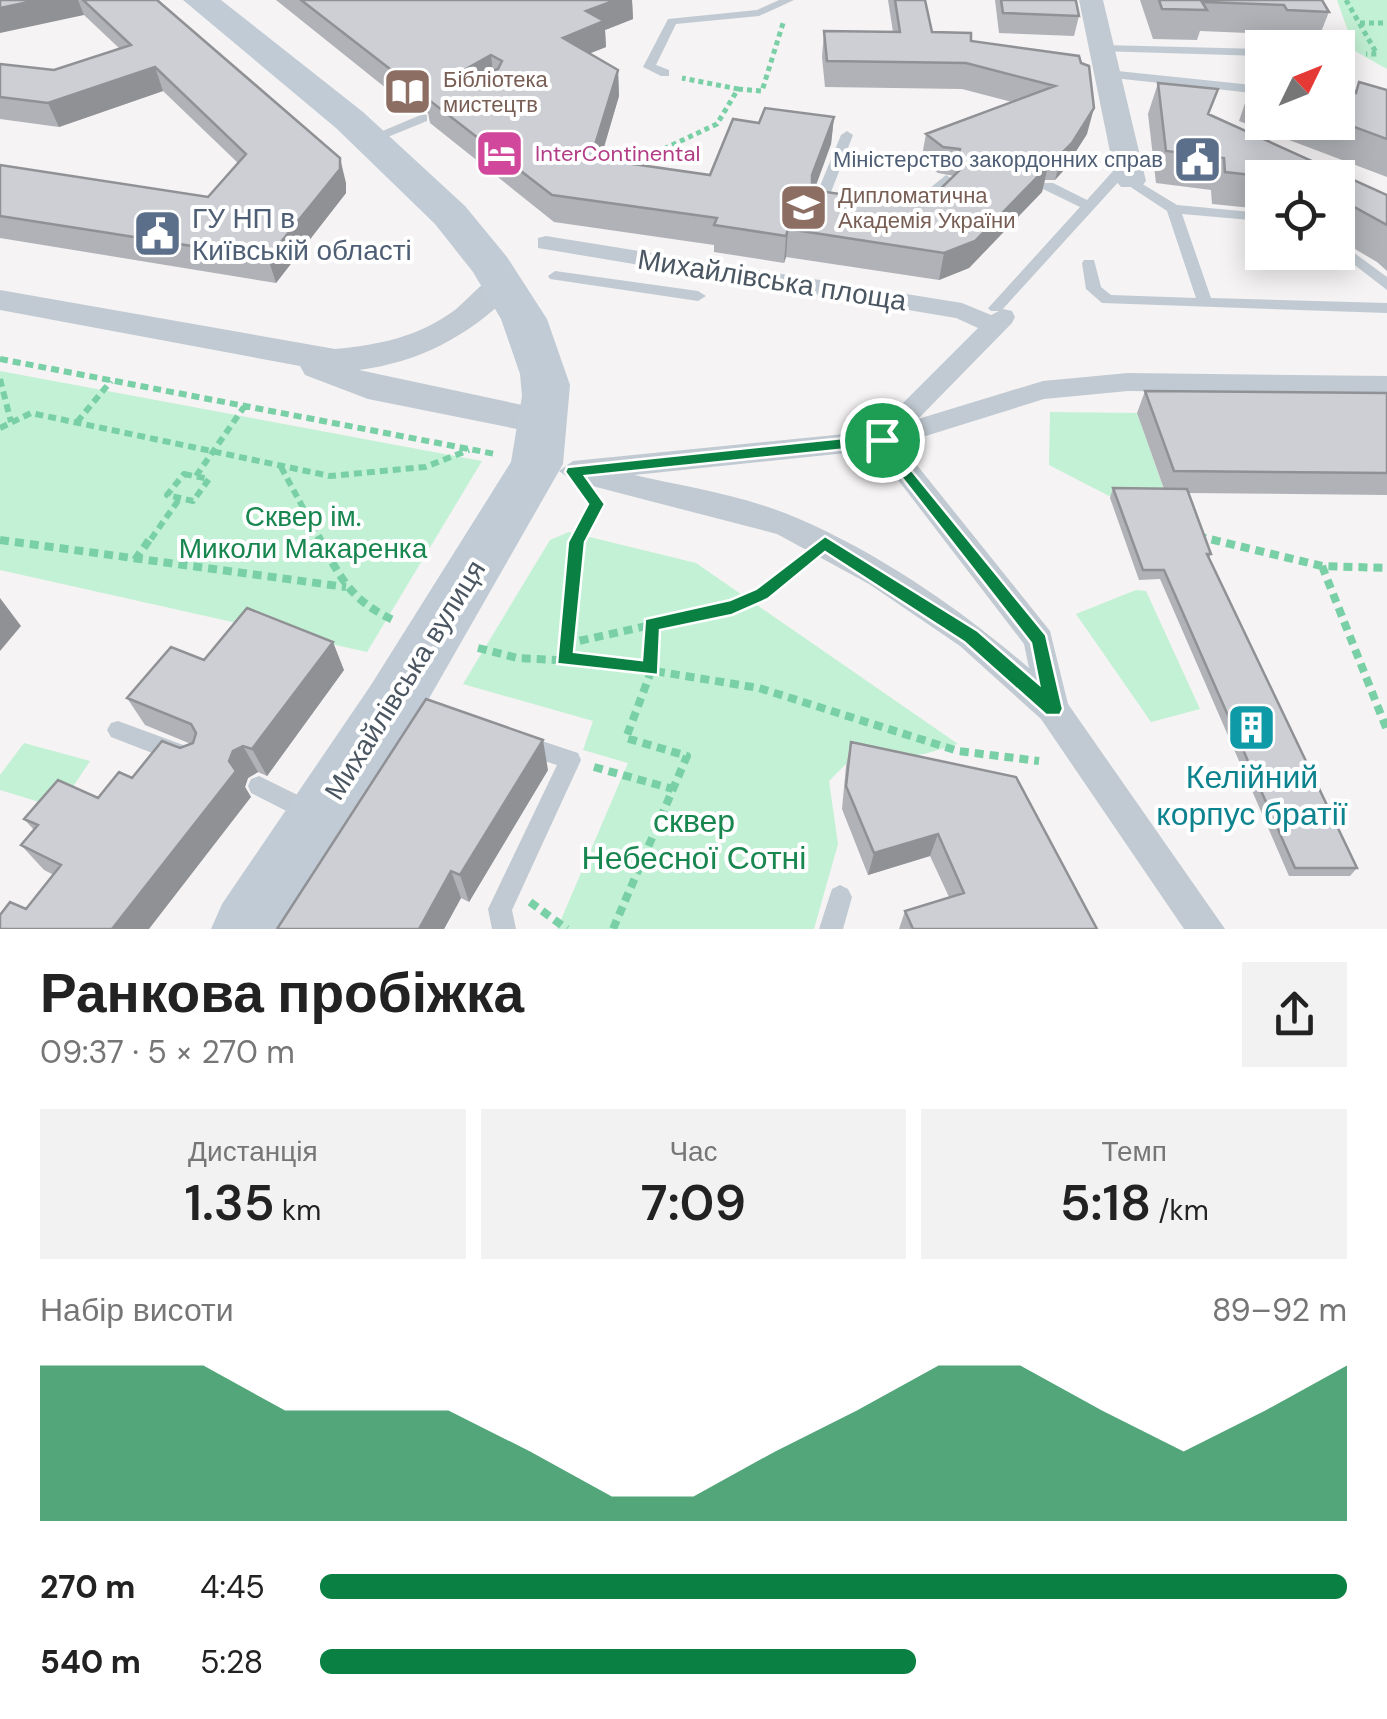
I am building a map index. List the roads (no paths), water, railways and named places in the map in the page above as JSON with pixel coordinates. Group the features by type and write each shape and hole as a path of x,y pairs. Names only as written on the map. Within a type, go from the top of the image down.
{"main road":[{"path":"200,0 436,198 505,282 529,326 544,376 547,422"},
{"name":"Михайлівська вулиця","path":"247,929 320,817 406,708 537,464 547,422"}],"street":[{"path":"1089,10 1129,172"},
{"name":"Михайлівська площа","path":"546,243 998,317"},
{"path":"0,300 291,357 334,361 411,349 445,334 505,282"},
{"path":"882,440 998,317"},
{"path":"291,357 368,386 547,422"},
{"path":"1206,929 1053,709 971,637 825,543 747,512 573,472 882,440 1043,390 1128,382 1387,386"},
{"path":"882,440 1039,640 1053,709"}],"lane":[{"path":"666,73 650,67 672,21 759,13 787,2"},
{"path":"1105,74 1245,55"},
{"path":"1105,74 1245,88"},
{"path":"368,140 423,118"},
{"path":"846,136 820,203 855,208"},
{"path":"998,317 1086,205 1129,172 1173,209 1205,303"},
{"path":"889,213 906,215 946,179"},
{"path":"1048,186 1086,205"},
{"path":"1173,209 1245,215"},
{"path":"1355,259 1387,285"},
{"path":"1089,263 1094,289 1107,300 1387,308"},
{"path":"555,276 698,296"},
{"path":"118,730 198,761"},
{"path":"501,738 570,760 500,909 504,929"},
{"path":"259,786 320,817"},
{"path":"830,929 840,897"}],"place":[{"name":"Бібліотека мистецтв","path":"408,92"},
{"name":"InterContinental","path":"500,153"},
{"name":"Міністерство закордонних справ","path":"1198,159"},
{"name":"Дипломатична Академія України","path":"803,208"},
{"name":"ГУ НП в Київській області","path":"157,234"},
{"name":"Келійний корпус братії","path":"1252,727"}],"park label":[{"name":"Сквер ім. Миколи Макаренка","path":"303,532"},
{"name":"сквер Небесної Сотні","path":"694,840"}]}
